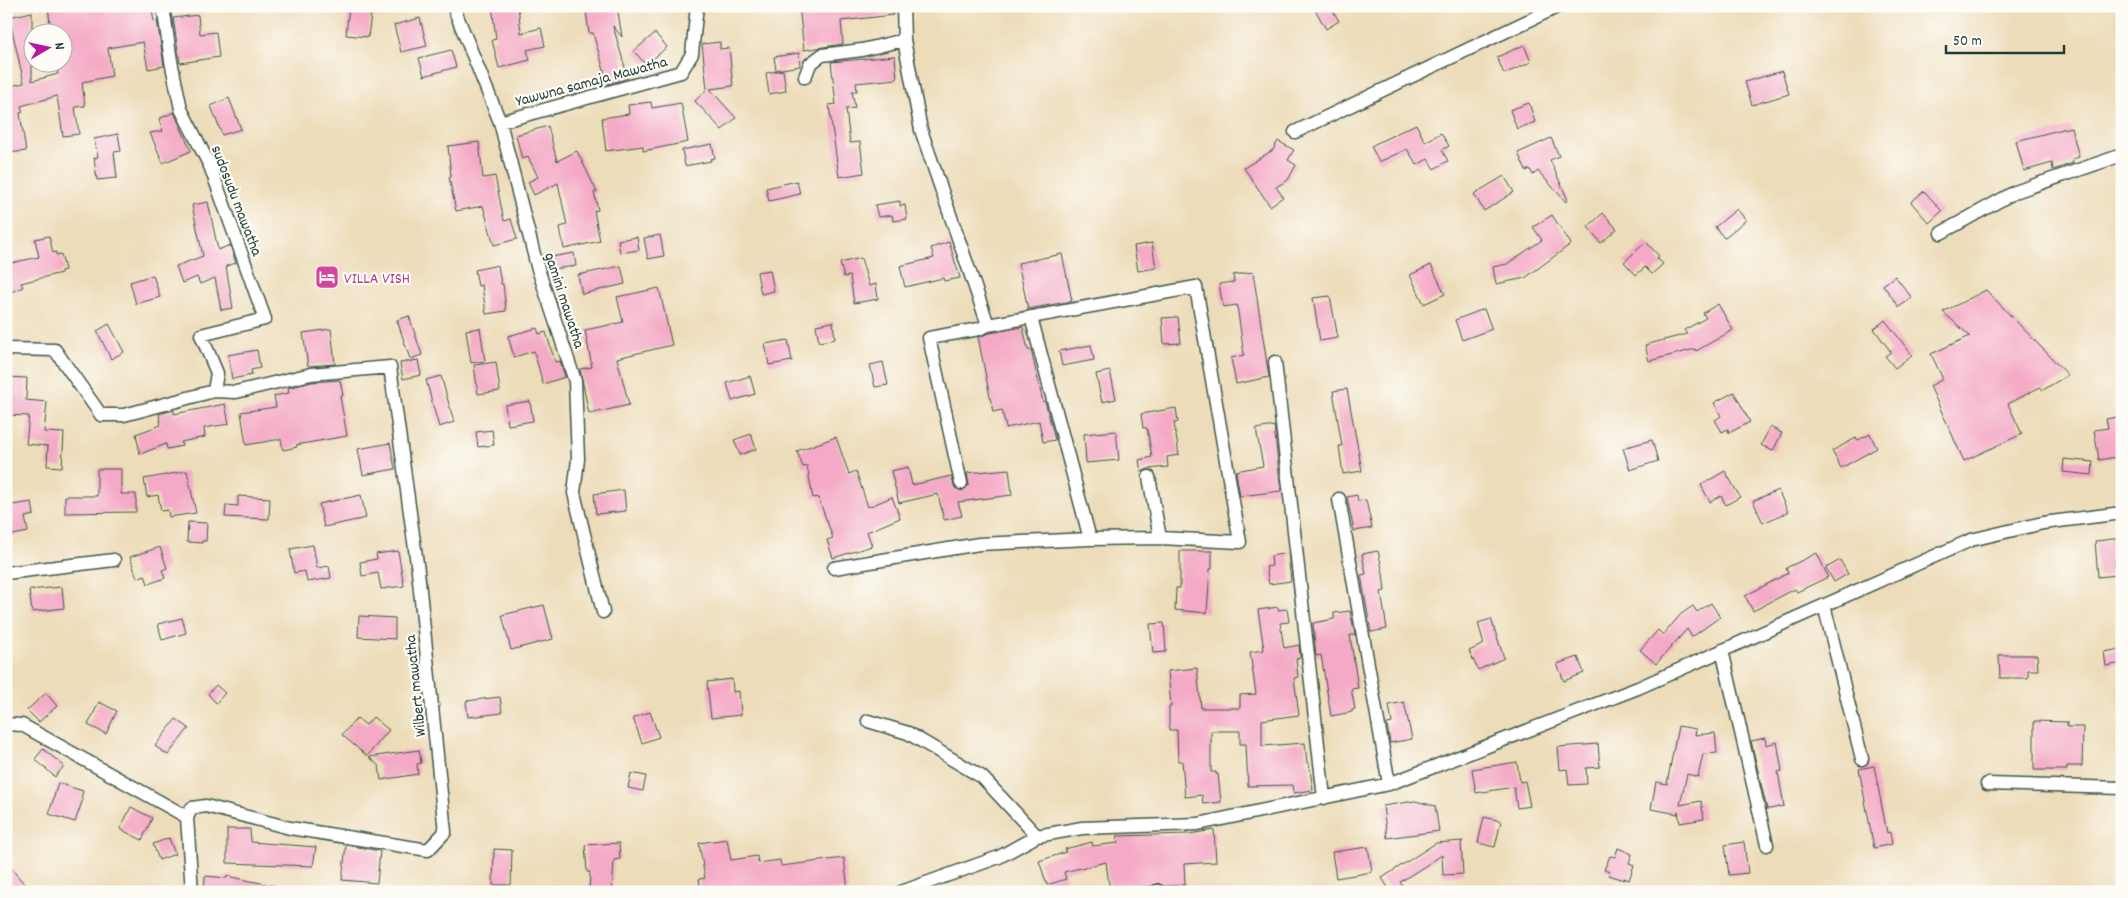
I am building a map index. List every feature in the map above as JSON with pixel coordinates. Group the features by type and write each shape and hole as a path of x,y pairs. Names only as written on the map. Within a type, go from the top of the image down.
{"street":[{"name":"sudosudu mawatha","path":"164,6 171,61 181,109 210,166 265,319 201,335 217,373 214,391"},
{"name":"gamini mawatha","path":"454,6 500,122 537,266 575,381 578,459 574,493 603,612"},
{"name":"Yawwna samaja Mawatha","path":"500,122 681,72 692,54 697,6"},
{"path":"903,6 904,40 921,130 988,325"},
{"path":"1295,132 1559,6"},
{"path":"805,77 810,64 822,55 862,50 904,40"},
{"path":"1941,233 2014,192 2122,155"},
{"path":"834,568 978,544 1090,538 1160,538 1240,542 1196,287 988,325 979,329 929,338 961,483"},
{"path":"1031,317 1090,538"},
{"path":"6,349 55,350 101,415 124,415 214,391"},
{"path":"1275,362 1324,798"},
{"name":"Wilbert mawatha","path":"187,817 192,808 206,806 290,828 428,850 445,832 418,571 390,367 311,374 236,392 214,391"},
{"path":"1150,477 1160,538"},
{"path":"1339,499 1389,784"},
{"path":"905,891 999,856 1038,836 1082,828 1198,824 1389,784 1638,688 1971,540 2043,522 2122,513"},
{"path":"6,573 114,560"},
{"path":"1824,605 1862,759"},
{"path":"1722,650 1768,845"},
{"path":"868,722 908,733 982,777 1038,836"},
{"path":"6,724 22,725 187,817 192,892"},
{"path":"1987,784 2122,788"}],"building":[{"path":"48,6 151,6 154,21 157,20 164,66 148,69 143,42 108,48 112,76 82,82 85,106 75,107 79,134 63,136 57,96 21,106 23,112 20,113 26,151 9,153 8,145 6,146 6,87 24,83 9,17 32,12 32,22 22,22 22,72 32,72 32,81 58,74 58,72 72,72 72,22 50,22"},
{"path":"349,6 372,6 368,37 346,35"},
{"path":"492,6 518,6 521,33 541,28 545,46 527,50 530,60 499,68 492,40 496,39"},
{"path":"617,6 622,37 613,26 628,78 608,84 593,33 589,33 586,11"},
{"path":"799,6 893,6 893,15 841,21 843,44 804,50"},
{"path":"1313,6 1330,6 1339,21 1326,29"},
{"path":"198,15 200,34 216,32 219,57 180,63 173,18"},
{"path":"420,18 427,46 401,52 394,25"},
{"path":"655,33 667,47 646,65 634,51"},
{"path":"720,42 720,49 729,48 733,86 710,89 736,118 722,130 695,101 707,89 702,44"},
{"path":"1524,45 1531,62 1504,74 1497,57"},
{"path":"451,50 456,67 424,76 419,58"},
{"path":"799,53 800,66 776,70 774,57"},
{"path":"895,56 897,79 856,83 857,91 852,91 855,108 846,109 850,143 860,142 864,173 839,177 829,105 836,104 831,62"},
{"path":"783,70 786,91 769,94 766,73"},
{"path":"1782,71 1789,94 1752,105 1745,82"},
{"path":"229,98 241,129 222,135 211,106"},
{"path":"651,102 652,108 681,103 688,142 643,151 643,146 606,151 602,118 629,114 628,105"},
{"path":"1529,103 1535,122 1517,129 1510,110"},
{"path":"174,112 191,151 163,163 150,133 163,131 159,119"},
{"path":"1416,124 1425,142 1441,133 1449,146 1442,150 1448,161 1434,169 1428,159 1417,165 1407,149 1379,162 1371,146"},
{"path":"548,126 557,161 577,151 597,192 594,192 598,210 594,211 600,241 564,249 560,227 567,225 558,183 534,195 528,182 538,177 528,157 522,159 516,135"},
{"path":"2071,127 2079,157 2072,159 2073,163 2053,170 2052,163 2024,171 2016,141"},
{"path":"118,134 121,151 114,152 117,178 97,180 94,158 98,157 94,139"},
{"path":"1551,138 1559,156 1550,160 1568,200 1566,202 1538,171 1533,175 1530,169 1526,171 1518,153"},
{"path":"1278,141 1294,150 1288,160 1296,165 1288,180 1276,187 1283,197 1270,206 1244,168 1273,150"},
{"path":"479,142 483,178 495,176 504,221 511,219 517,239 494,245 483,206 456,211 449,177 451,177 448,146"},
{"path":"712,144 715,158 710,159 711,161 685,166 682,150"},
{"path":"1504,176 1514,192 1484,211 1474,194"},
{"path":"797,181 800,194 769,201 766,188"},
{"path":"1924,191 1942,211 1929,223 1911,202"},
{"path":"900,201 900,206 905,205 907,219 893,221 892,215 878,217 875,205"},
{"path":"208,202 218,250 230,245 236,263 226,266 233,308 221,310 215,278 200,284 197,277 182,283 176,266 203,256 192,205"},
{"path":"1737,209 1746,220 1724,238 1715,227"},
{"path":"1603,213 1617,229 1601,243 1588,227"},
{"path":"1552,215 1571,244 1525,278 1496,284 1493,267 1507,264 1542,240 1533,227"},
{"path":"660,235 664,256 648,259 644,238"},
{"path":"49,236 53,253 56,252 56,255 61,254 65,270 61,271 61,273 21,283 23,287 6,294 6,264 39,257 35,239"},
{"path":"637,237 639,250 620,253 618,240"},
{"path":"949,242 960,278 944,281 943,278 905,287 900,266 934,258 931,248"},
{"path":"1646,242 1659,256 1657,258 1663,264 1652,274 1645,267 1636,275 1624,262"},
{"path":"1152,243 1156,268 1138,271 1134,246"},
{"path":"574,253 576,266 553,269 551,257"},
{"path":"1062,254 1072,301 1028,309 1018,263"},
{"path":"861,258 869,286 876,284 878,299 854,303 850,276 844,277 840,263"},
{"path":"498,265 501,284 503,284 506,311 486,314 482,285 478,286 475,270"},
{"path":"1431,265 1445,294 1424,304 1410,275"},
{"path":"621,266 625,284 582,294 578,275"},
{"path":"770,270 774,291 761,294 757,272"},
{"path":"1253,272 1269,377 1236,384 1231,358 1244,355 1237,305 1223,307 1219,284 1234,282 1233,275"},
{"path":"153,275 160,297 136,304 130,282"},
{"path":"1895,276 1912,298 1899,307 1883,285"},
{"path":"659,288 672,345 617,358 629,405 589,414 580,369 592,367 585,330 623,322 617,297"},
{"path":"1986,290 2068,375 2043,390 2040,387 2008,404 2022,434 1964,461 1930,386 1943,379 1931,354 1970,336 1943,312"},
{"path":"1330,296 1338,338 1320,341 1313,298"},
{"path":"1718,304 1733,330 1696,351 1695,349 1649,361 1645,345 1687,334 1684,330 1706,318 1703,313"},
{"path":"1484,309 1492,329 1462,340 1455,320"},
{"path":"409,316 422,355 410,359 397,320"},
{"path":"1178,317 1181,343 1164,344 1162,318"},
{"path":"1885,320 1912,355 1895,368 1885,356 1891,352 1874,329"},
{"path":"833,322 835,339 819,342 816,325"},
{"path":"109,324 124,352 111,359 97,331"},
{"path":"1023,327 1055,440 1043,442 1039,421 1006,428 1002,410 993,412 978,337"},
{"path":"480,328 485,361 471,363 466,330"},
{"path":"537,328 539,334 546,332 555,362 560,361 565,377 543,384 534,351 514,357 508,336"},
{"path":"331,329 335,364 308,366 303,333"},
{"path":"788,340 792,361 769,365 765,344"},
{"path":"1091,345 1094,360 1062,366 1059,351"},
{"path":"257,350 260,368 251,370 252,375 232,379 228,355"},
{"path":"418,360 421,375 403,379 400,363"},
{"path":"496,362 500,391 478,394 474,365"},
{"path":"883,362 888,385 875,387 870,365"},
{"path":"1110,371 1116,399 1102,402 1096,374"},
{"path":"441,376 454,422 439,427 426,380"},
{"path":"750,376 755,394 732,401 727,383"},
{"path":"6,377 27,378 26,400 47,402 44,432 64,433 62,467 47,466 48,446 26,444 29,416 6,415"},
{"path":"340,380 343,396 340,396 347,436 296,445 297,447 283,450 281,439 246,445 241,412 276,407 274,396 289,393 288,388 312,382"},
{"path":"1347,389 1362,471 1343,474 1339,446 1342,446 1333,391"},
{"path":"1734,392 1750,422 1729,433 1728,429 1722,432 1715,420 1721,416 1714,403"},
{"path":"530,401 533,421 508,425 505,405"},
{"path":"225,404 229,424 204,428 205,437 181,442 182,446 167,449 166,444 140,454 136,434 161,425 159,414 174,410 174,414"},
{"path":"1176,408 1178,422 1174,423 1179,455 1167,457 1168,467 1148,469 1141,472 1139,460 1152,457 1147,428 1143,428 1141,414"},
{"path":"2122,416 2122,456 2099,460 2094,430 2108,428 2106,419"},
{"path":"1274,426 1281,491 1240,496 1236,471 1263,466 1256,429"},
{"path":"1770,427 1782,433 1773,451 1761,445"},
{"path":"492,430 494,445 478,447 476,432"},
{"path":"1116,431 1119,460 1086,463 1084,434"},
{"path":"751,434 756,449 740,455 734,440"},
{"path":"1870,434 1877,448 1841,468 1832,451 1856,438 1858,440"},
{"path":"836,437 849,474 856,471 868,507 892,497 900,518 867,532 872,546 833,558 827,540 833,538 818,497 813,498 807,466 803,467 797,451"},
{"path":"1652,440 1658,461 1630,470 1623,448"},
{"path":"390,443 395,469 363,475 358,449"},
{"path":"2064,459 2093,462 2092,475 2063,472"},
{"path":"908,467 912,485 951,476 955,488 962,491 969,485 967,473 1009,469 1012,495 958,502 962,516 944,520 938,494 899,503 891,471"},
{"path":"97,469 121,469 121,494 136,494 136,512 65,513 65,496 97,496"},
{"path":"187,471 196,513 169,517 168,510 161,511 158,495 147,497 144,479"},
{"path":"1725,471 1740,497 1726,505 1721,496 1710,502 1701,485"},
{"path":"624,490 626,511 596,514 594,494"},
{"path":"1778,490 1788,512 1763,523 1753,501"},
{"path":"361,495 366,518 324,527 319,504"},
{"path":"1357,495 1358,501 1366,500 1372,528 1354,531 1347,497"},
{"path":"238,496 270,498 269,519 225,517 226,505 238,506"},
{"path":"32,502 34,515 25,517 28,532 8,536 6,506"},
{"path":"188,522 207,523 206,541 202,541 202,543 187,542"},
{"path":"2122,538 2122,559 2115,560 2117,575 2098,577 2095,541"},
{"path":"313,545 317,568 329,566 331,578 307,582 305,571 294,573 290,549"},
{"path":"160,547 167,568 162,570 165,578 148,584 145,575 137,578 130,557"},
{"path":"398,551 404,586 381,589 378,573 362,576 360,562 377,559 376,554"},
{"path":"1180,551 1212,551 1207,613 1175,610 1176,588 1180,588"},
{"path":"1378,551 1383,573 1385,591 1381,592 1387,629 1371,632 1361,575 1366,574 1362,554"},
{"path":"1288,553 1291,581 1269,584 1266,567 1272,566 1271,556"},
{"path":"1817,553 1828,577 1797,592 1795,589 1753,611 1745,596 1788,573 1786,568"},
{"path":"1840,560 1848,574 1834,582 1826,568"},
{"path":"62,587 64,608 32,612 29,590"},
{"path":"1711,603 1720,617 1692,637 1687,629 1656,664 1640,650 1658,630 1663,635 1681,614 1693,606 1697,612"},
{"path":"544,605 553,639 511,650 502,615"},
{"path":"1278,607 1278,610 1287,609 1289,622 1280,623 1284,648 1299,645 1300,658 1296,659 1298,677 1294,678 1299,715 1262,720 1262,746 1305,743 1313,790 1294,793 1293,785 1248,786 1246,744 1240,744 1240,731 1211,731 1211,772 1218,774 1221,802 1203,804 1202,795 1185,797 1182,761 1178,761 1177,730 1169,730 1169,707 1171,707 1168,671 1197,668 1201,708 1240,708 1240,695 1256,694 1250,652 1264,650 1258,610"},
{"path":"1350,611 1355,635 1350,635 1358,688 1351,689 1355,709 1352,712 1331,716 1321,655 1316,656 1313,623 1334,619 1334,613"},
{"path":"359,616 395,618 395,639 358,637"},
{"path":"182,618 186,633 162,640 158,624"},
{"path":"1491,619 1504,658 1478,670 1469,651 1484,644 1478,623"},
{"path":"1164,623 1166,652 1153,653 1150,624"},
{"path":"2120,649 2122,663 2106,666 2104,652"},
{"path":"1999,655 2037,655 2038,670 2028,670 2028,678 2000,678"},
{"path":"1578,657 1584,673 1564,681 1557,664"},
{"path":"732,679 733,692 739,691 741,715 711,718 707,682"},
{"path":"216,685 225,693 216,703 208,694"},
{"path":"46,693 57,706 39,722 27,710"},
{"path":"500,697 502,713 468,717 466,701"},
{"path":"99,702 117,711 106,734 88,725"},
{"path":"1404,702 1412,739 1390,743 1387,724 1392,723 1389,705"},
{"path":"650,712 659,737 642,743 633,718"},
{"path":"373,717 389,730 367,756 342,735 357,718 366,725"},
{"path":"176,719 189,728 168,755 155,746"},
{"path":"2034,721 2067,722 2067,727 2083,727 2082,766 2067,766 2067,770 2034,770"},
{"path":"1678,726 1696,729 1695,735 1715,733 1717,753 1703,754 1698,777 1687,774 1680,805 1701,801 1704,819 1680,823 1678,811 1678,814 1651,809 1656,782 1667,784"},
{"path":"1765,738 1766,745 1777,742 1782,771 1778,772 1784,806 1770,809 1767,809 1751,741"},
{"path":"1598,744 1600,767 1586,768 1587,784 1569,785 1567,769 1560,770 1558,747"},
{"path":"43,749 64,766 55,777 35,759"},
{"path":"419,750 421,763 417,764 418,774 381,780 379,766 369,757"},
{"path":"1517,762 1520,782 1525,781 1530,806 1517,808 1514,787 1476,793 1472,769"},
{"path":"1874,766 1887,833 1890,832 1892,844 1874,848 1859,769"},
{"path":"631,773 646,776 643,791 628,788"},
{"path":"58,783 83,791 81,798 83,799 75,822 49,814"},
{"path":"1415,801 1435,806 1439,831 1387,838 1383,806"},
{"path":"131,807 152,818 142,840 120,829"},
{"path":"1484,817 1501,821 1495,847 1478,843"},
{"path":"227,829 250,829 251,842 316,847 313,866 227,863"},
{"path":"1214,830 1216,862 1184,864 1185,885 1164,886 1158,883 1151,886 1110,891 1106,862 1064,872 1066,879 1047,885 1039,861 1066,852 1065,849 1092,842 1093,846 1118,843 1117,836 1189,834"},
{"path":"169,838 175,854 159,860 153,844"},
{"path":"727,839 731,860 757,856 758,863 780,860 781,866 844,858 848,890 701,892 699,879 705,878 699,843"},
{"path":"1463,841 1461,843 1463,874 1443,875 1442,855 1400,882 1407,892 1391,892 1382,878 1436,843"},
{"path":"1744,842 1748,873 1729,875 1725,845"},
{"path":"619,843 620,859 614,860 612,892 589,892 590,872 587,872 585,845"},
{"path":"346,845 380,851 377,883 342,880"},
{"path":"1368,847 1372,872 1336,878 1332,852"},
{"path":"1618,848 1632,854 1629,863 1634,865 1629,880 1609,875 1610,872 1604,870 1610,856 1615,857"},
{"path":"494,849 512,850 511,885 493,885"},
{"path":"6,863 32,892 10,892 6,888"},
{"path":"205,876 227,878 227,876 275,886 274,892 204,892"}],"place":[{"name":"VILLA VISH","path":"327,277"}]}
